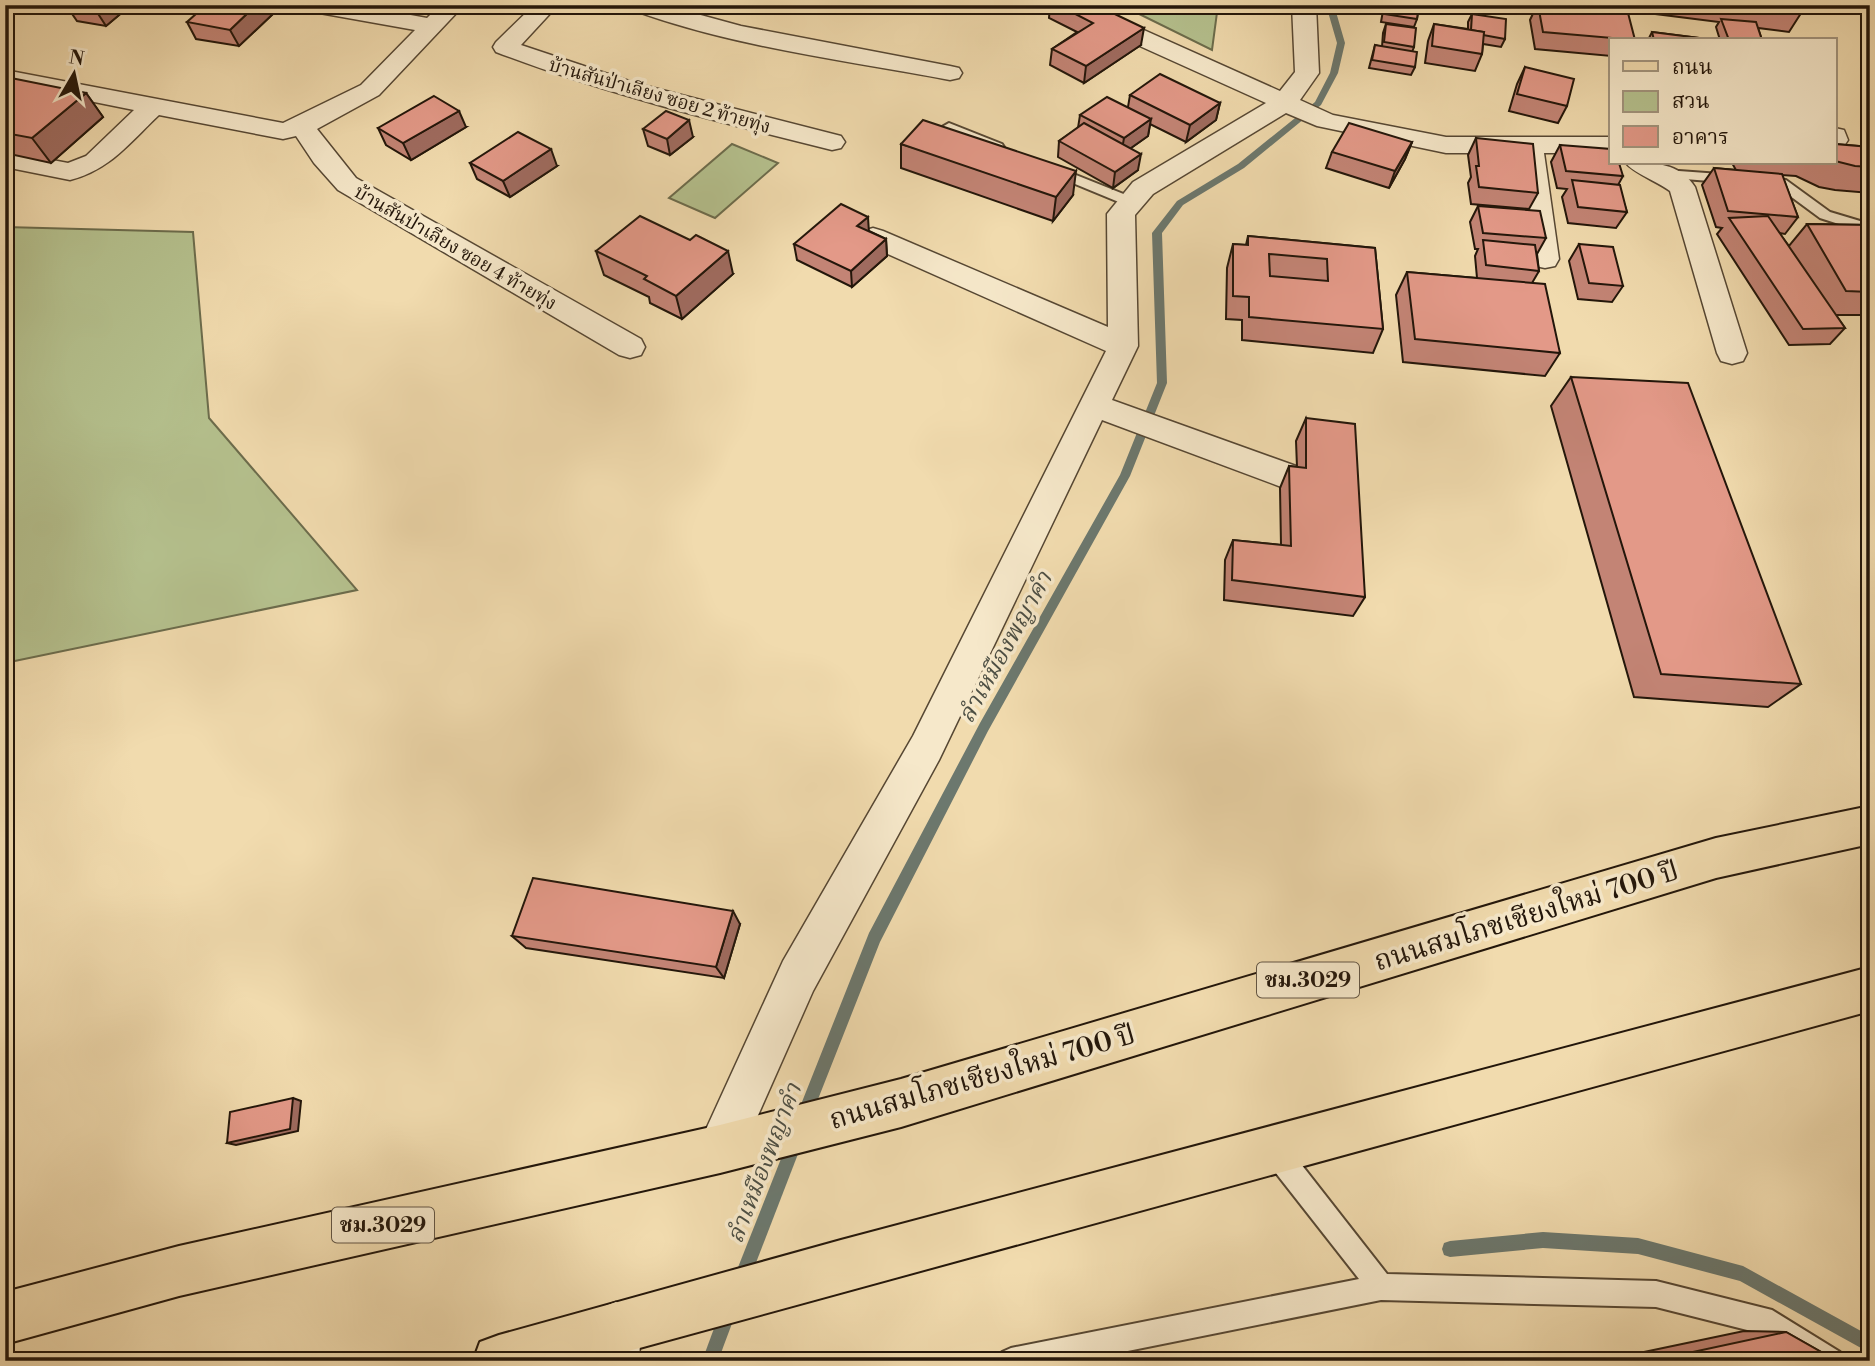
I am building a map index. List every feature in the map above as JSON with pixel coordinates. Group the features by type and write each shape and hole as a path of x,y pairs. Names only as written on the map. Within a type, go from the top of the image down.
{"main road":[{"path":"1716,858 1870,798"},
{"name":"ถนนสมโภชเชียงใหม่ 700 ปี","path":"5,1318 179,1271 741,1143 901,1103 1716,858 1870,825"},
{"path":"499,1361 615,1344 688,1308 843,1264 1046,1213 1870,989"},
{"path":"1758,1021 1870,1003"}],"street":[{"path":"314,5 434,26"},
{"path":"5,77 283,131 302,126 370,90 453,5"},
{"name":"บ้านสันป่าเลียง ซอย 2 ท้ายทุ่ง","path":"547,5 505,47 560,69 654,97 832,142"},
{"path":"641,5 677,18 715,27 950,74"},
{"path":"1068,5 1326,121 1446,145 1606,147"},
{"path":"741,1143 798,976 926,748 1108,410 1123,346 1121,214 1143,188 1292,107 1307,73 1304,5"},
{"path":"5,159 70,173 95,162 154,105"},
{"name":"บ้านสันป่าเลียง ซอย 4 ท้ายทุ่ง","path":"302,126 323,157 347,184 630,347"},
{"path":"1530,145 1545,259"},
{"path":"1641,164 1665,174 1682,187 1732,353"},
{"path":"873,237 1123,346"},
{"path":"1108,410 1284,475"}],"lane":[{"path":"949,127 1010,152"},
{"path":"1034,162 1131,202"},
{"path":"1665,174 1781,183 1825,215 1870,229"},
{"path":"1274,1150 1381,1287"},
{"path":"1011,1361 1381,1287 1656,1294 1772,1323 1831,1361"}],"green space":[{"path":"1121,5 1218,5 1212,50"},
{"path":"732,144 778,163 715,218 669,198"},
{"path":"5,227 193,232 209,418 357,590 5,663"}],"building":[{"path":"70,5 100,5 95,9"},
{"path":"206,5 256,5 230,30 187,22"},
{"path":"1058,5 1096,5 1144,28 1086,66 1052,49 1093,23"},
{"path":"1385,5 1419,5 1417,19 1384,14"},
{"path":"1538,5 1553,5 1628,13 1634,38 1612,38 1543,32"},
{"path":"1472,14 1506,19 1505,39 1471,30"},
{"path":"1721,19 1756,22 1761,38 1728,38"},
{"path":"1386,24 1416,28 1414,47 1384,42"},
{"path":"1434,24 1484,32 1482,54 1432,46"},
{"path":"1652,32 1699,38 1654,38"},
{"path":"1375,45 1417,52 1415,67 1372,60"},
{"path":"1525,67 1574,79 1567,106 1517,94"},
{"path":"1160,74 1220,103 1190,125 1130,95"},
{"path":"11,78 86,93 32,138 5,133 5,83"},
{"path":"434,96 459,111 403,143 378,128"},
{"path":"1107,97 1151,119 1124,138 1080,115"},
{"path":"666,111 689,120 667,139 643,129"},
{"path":"923,120 1076,171 1056,197 901,144"},
{"path":"1084,123 1141,154 1115,172 1059,141"},
{"path":"1349,123 1412,142 1395,171 1332,152"},
{"path":"518,132 551,149 503,181 470,163"},
{"path":"1476,138 1533,144 1538,193 1479,187"},
{"path":"1836,144 1870,147 1870,167 1836,161"},
{"path":"1560,145 1609,149 1609,164 1619,164 1623,176 1566,171"},
{"path":"1714,168 1782,174 1798,217 1728,211"},
{"path":"1572,180 1620,185 1627,212 1578,207"},
{"path":"841,204 868,217 857,226 886,239 851,271 794,244"},
{"path":"1478,206 1540,211 1546,238 1483,233"},
{"path":"640,216 690,240 696,235 728,251 676,296 644,279 647,276 596,251"},
{"path":"1768,216 1845,328 1803,329 1729,218"},
{"path":"1807,224 1870,225 1870,292 1846,291"},
{"path":"1248,236 1375,248 1383,329 1249,317 1249,297 1233,296 1233,244 1248,245","holes":["1269,254 1327,259 1328,281 1270,276"]},
{"path":"1483,240 1535,245 1539,271 1486,265"},
{"path":"1579,244 1613,247 1623,286 1589,283"},
{"path":"1407,272 1545,284 1560,353 1415,339"},
{"path":"1571,377 1688,383 1801,684 1661,674"},
{"path":"1306,418 1355,424 1365,597 1232,580 1233,540 1291,546 1289,466 1306,468"},
{"path":"533,878 733,911 716,967 512,936"},
{"path":"293,1098 290,1129 227,1143 230,1112"},
{"path":"1786,1332 1837,1361 1651,1361"}],"waterway":[{"name":"ลำเหมืองพญาคำ","path":"804,1117 874,938 984,727 1125,476 1162,383 1157,233 1180,203 1241,166 1318,103 1334,73 1341,43 1330,5"},
{"name":"ลำเหมืองพญาคำ","path":"741,1280 795,1141"},
{"path":"1450,1249 1543,1240 1638,1246 1743,1274 1870,1345"},
{"name":"ลำเหมืองพญาคำ","path":"710,1361 729,1310"}]}
